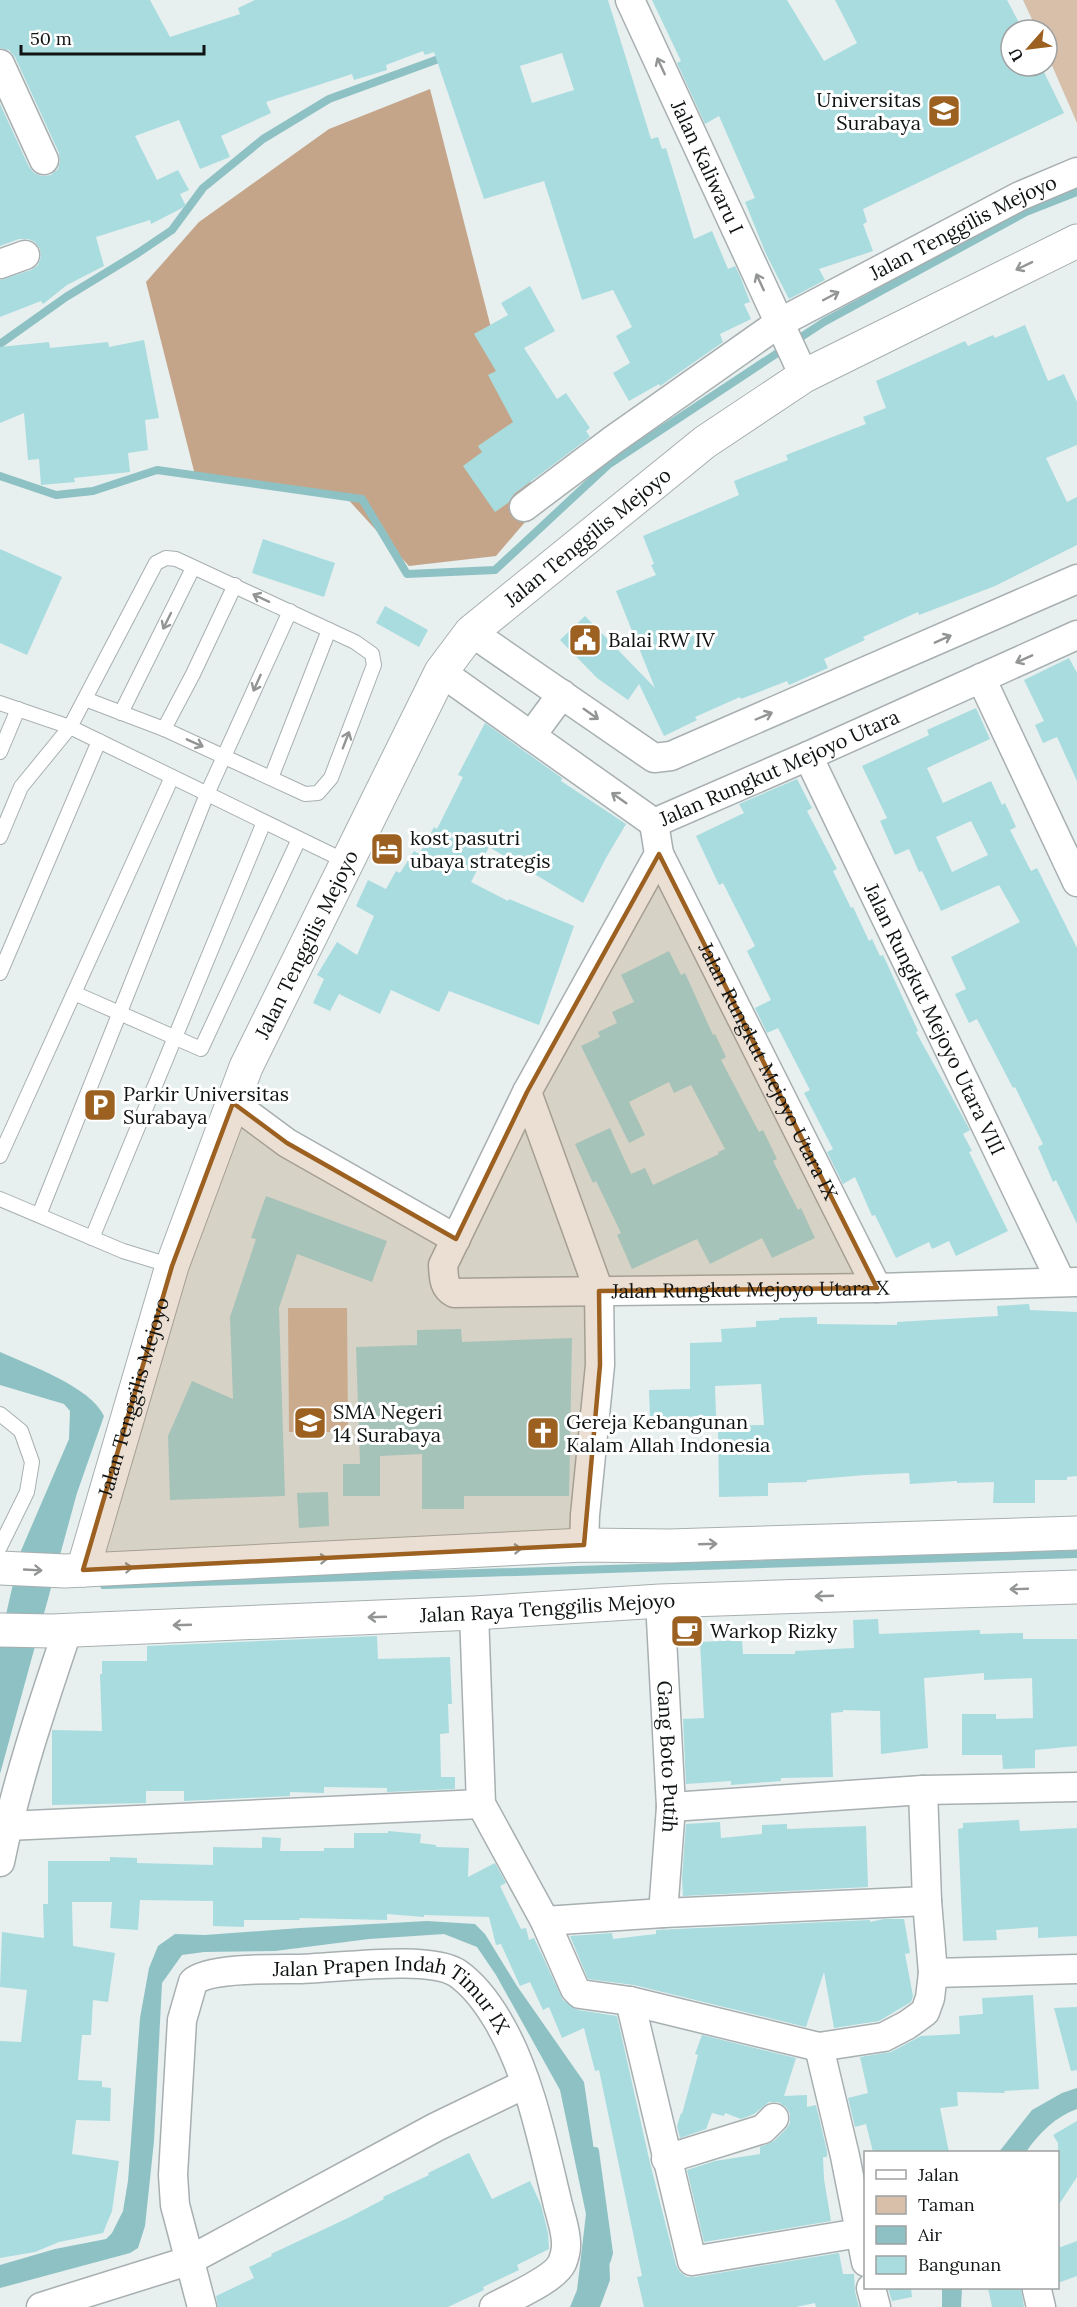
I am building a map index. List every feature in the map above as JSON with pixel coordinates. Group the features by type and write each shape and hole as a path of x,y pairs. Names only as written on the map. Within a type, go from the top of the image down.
{"street":[{"name":"Jalan Kaliwaru I","path":"630,0 782,329"},
{"path":"0,64 44,160"},
{"name":"Jalan Tenggilis Mejoyo","path":"524,507 613,440 782,329 1020,196 1077,172"},
{"name":"Jalan Tenggilis Mejoyo","path":"74,1570 172,1266 246,1067 441,672 471,632 705,442 801,370 1077,241"},
{"path":"782,329 801,370"},
{"path":"471,632 654,758 671,756 1077,579"},
{"name":"Jalan Rungkut Mejoyo Utara","path":"441,672 654,823 1077,635"},
{"path":"981,678 1077,882"},
{"path":"531,736 562,694"},
{"name":"Jalan Rungkut Mejoyo Utara VIII","path":"808,756 1069,1282"},
{"path":"584,1545 600,1365 599,1291 454,1293 446,1287 443,1265 527,1092 659,854 654,823"},
{"name":"Jalan Rungkut Mejoyo Utara IX","path":"659,854 878,1288"},
{"name":"Jalan Rungkut Mejoyo Utara X","path":"527,1092 599,1291 878,1288 1069,1282"},
{"path":"233,1103 287,1143 456,1239"},
{"path":"0,1568 74,1570 584,1545 670,1546 1077,1533"},
{"name":"Jalan Raya Tenggilis Mejoyo","path":"0,1629 60,1630 474,1613 660,1601 1077,1587"},
{"name":"Gang Boto Putih","path":"660,1601 671,1807 663,1913"},
{"path":"474,1613 481,1804 545,1921 575,1989 580,1994 630,2001 819,2047 884,2037 907,2025 925,2012 930,1998 933,1973 927,1901 923,1790"},
{"path":"0,1862 60,1630"},
{"path":"671,1807 923,1790 1077,1787"},
{"path":"8,1826 481,1804"},
{"path":"545,1921 663,1913 927,1901"},
{"name":"Jalan Prapen Indah Timur IX","path":"188,2261 175,2205 173,2175 182,2020 189,1989 195,1979 251,1970 316,1969 407,1963 436,1966 456,1972 474,1988 497,2020 525,2084"},
{"path":"933,1973 1077,1969"},
{"path":"630,2001 666,2159 694,2262 859,2233"},
{"path":"819,2047 845,2156 864,2254"},
{"path":"41,2307 188,2261 436,2127 525,2084 542,2142 566,2244 561,2266 551,2275 494,2307"},
{"path":"666,2159 763,2130 774,2118"},
{"path":"188,2261 202,2307"},
{"path":"871,2289 876,2307"}],"lane":[{"path":"0,837 21,788 70,728 85,699 156,563 165,558 176,559 235,585 355,642 372,654 374,665 331,778 318,793 304,794 164,729 85,699"},
{"path":"121,713 193,568"},
{"path":"164,729 235,585"},
{"path":"39,1215 207,794 290,611"},
{"path":"271,778 329,630"},
{"path":"0,703 99,741 348,862"},
{"path":"0,752 18,709"},
{"path":"0,973 99,741"},
{"path":"0,1156 172,777"},
{"path":"92,1238 264,822"},
{"path":"74,993 201,1049 299,839"},
{"path":"0,1199 123,1251 172,1266"},
{"path":"0,1414 21,1431 32,1462 27,1492 0,1547"}],"highlighted area":[{"path":"659,854 877,1288 599,1291 600,1365 584,1545 83,1570 172,1266 233,1103 287,1143 456,1239 527,1092"}],"green space":[{"path":"1023,0 1077,0 1077,123 1057,78 1059,18 1031,18"},
{"path":"288,1308 347,1308 348,1432 289,1432"}],"shaded area":[{"path":"430,89 537,508 496,556 409,566 343,494 195,475 146,282 199,222 329,129"}],"water":[{"path":"0,1352 73,1386 97,1405 104,1416 77,1493 0,1774 0,1641 20,1553 69,1439 70,1411 64,1404 0,1385"},
{"path":"427,1921 475,1924 485,1934 517,1986 584,2082 609,2253 610,2280 600,2307 570,2307 577,2290 586,2214 560,2090 496,1975 477,1947 444,1934 369,1939 275,1951 204,1952 182,1955 162,1983 154,2141 145,2226 138,2248 130,2253 0,2288 0,2265 55,2249 106,2239 112,2233 123,2211 128,2181 140,2018 149,1968 158,1946 175,1934 205,1935"},
{"path":"1077,2088 1077,2109 1048,2126 1027,2151 1000,2151 1032,2110 1062,2093"},
{"path":"942,2289 962,2289 961,2307 942,2307"}],"building":[{"path":"0,0 150,0 170,37 240,14 238,8 255,0 608,0 651,139 658,137 662,149 666,148 694,239 712,231 728,269 735,266 740,276 750,302 744,304 751,319 720,334 723,342 660,386 659,384 629,401 613,373 630,363 616,336 632,327 613,290 582,300 544,181 484,199 434,52 425,55 423,51 386,65 387,70 354,80 352,74 266,102 271,113 221,136 230,157 200,169 179,120 135,136 157,180 178,170 189,190 180,194 186,206 151,224 150,220 96,237 104,266 67,285 43,304 41,301 0,317 0,280 31,270 38,265 41,257 40,249 35,242 28,239 19,239 0,246 0,104 29,167 34,173 42,176 51,175 58,169 60,161 59,153 15,57 9,50 0,48","holes":["562,53 574,90 532,103 520,66"]},
{"path":"652,0 787,0 824,61 857,43 835,0 1007,0 1017,18 999,18 999,78 1047,78 1064,113 863,209 867,222 863,224 873,251 819,269 825,280 789,299 766,254 745,202 755,198 719,116 705,124 677,63 681,61"},
{"path":"530,286 555,331 524,348 557,399 566,393 590,428 586,431 590,437 514,494 508,503 495,512 463,466 482,452 478,446 513,422 488,375 496,371 474,334 508,315 501,303"},
{"path":"1025,325 1048,381 1064,374 1077,402 1077,445 1046,458 1067,502 1077,497 1077,545 995,586 919,615 918,612 863,637 865,640 824,659 828,668 789,685 787,681 741,699 740,697 695,717 697,720 664,736 639,684 628,700 597,678 560,640 585,616 655,688 616,591 656,575 643,536 739,495 734,481 788,460 786,455 866,424 863,417 886,408 876,381 965,341 968,346 993,335 995,338"},
{"path":"144,340 159,418 145,420 148,450 128,453 130,472 74,478 75,482 41,485 39,459 28,460 24,413 0,423 0,347 49,342 50,348 108,342 109,347"},
{"path":"263,539 335,563 324,597 252,573"},
{"path":"0,549 62,577 27,655 0,643"},
{"path":"385,606 428,630 419,647 376,623"},
{"path":"1069,658 1077,673 1077,781 1057,737 1043,743 1035,725 1044,721 1024,680"},
{"path":"976,708 990,739 927,768 943,803 991,781 1016,827 1010,830 1031,871 1037,868 1077,948 1077,1224 1056,1180 1053,1182 1038,1147 1043,1144 1015,1087 1013,1088 977,1019 969,1023 955,994 966,989 951,957 1020,922 999,885 941,911 909,849 895,855 880,821 887,818 862,766 929,735 927,730","holes":["971,821 988,855 952,872 936,837"]},
{"path":"485,723 562,778 561,781 626,824 583,903 489,847 471,882 508,901 509,899 574,926 539,1025 449,991 439,1012 391,990 380,1014 339,994 330,1011 313,1003 324,979 317,975 337,942 357,955 374,916 356,906 368,880 386,889 396,871 400,873 414,851 419,854 434,827 437,829 463,777 458,775"},
{"path":"797,779 812,808 807,811 837,869 833,871 851,908 853,907 869,941 872,939 880,956 883,955 918,1031 916,1032 970,1130 963,1134 972,1151 969,1152 1008,1231 956,1256 949,1241 932,1249 929,1242 896,1258 875,1215 872,1216 855,1177 843,1184 827,1152 833,1149 804,1093 810,1090 778,1028 767,1033 755,1008 771,1000 747,951 755,946 723,883 719,885 696,836 744,813 739,804"},
{"path":"669,951 681,975 685,973 713,1035 715,1034 726,1057 721,1060 759,1132 763,1130 777,1159 773,1161 798,1210 801,1208 815,1238 772,1258 762,1238 710,1264 697,1239 632,1269 617,1235 621,1233 596,1181 593,1183 575,1144 610,1128 631,1174 645,1168 653,1185 725,1149 691,1085 674,1093 669,1082 629,1102 645,1135 629,1143 581,1046 600,1037 598,1032 617,1023 612,1012 634,1002 621,975"},
{"path":"266,1196 387,1241 372,1282 297,1254 279,1308 285,1496 170,1500 168,1436 192,1381 233,1399 230,1317 256,1239 251,1238"},
{"path":"1029,1304 1030,1310 1077,1312 1077,1476 1067,1477 1067,1480 1035,1480 1035,1503 993,1503 994,1482 957,1483 957,1481 910,1484 909,1473 768,1483 768,1496 719,1497 718,1426 764,1425 761,1384 715,1386 716,1416 650,1418 649,1390 690,1389 690,1343 722,1342 721,1329 756,1327 756,1321 779,1320 779,1318 817,1317 817,1324 897,1325 897,1322 998,1316 997,1306"},
{"path":"461,1329 462,1342 572,1338 569,1496 464,1496 464,1509 422,1509 422,1454 380,1456 380,1496 343,1496 343,1464 360,1464 356,1347 417,1345 417,1330"},
{"path":"328,1492 329,1526 299,1528 297,1493"},
{"path":"878,1619 879,1634 980,1630 980,1634 1023,1633 1023,1639 1077,1639 1077,1746 1035,1750 1035,1768 1003,1769 1002,1755 962,1755 962,1714 996,1714 996,1719 1033,1718 1032,1678 984,1680 984,1673 924,1678 928,1748 881,1754 880,1711 843,1710 843,1712 831,1713 833,1777 781,1778 781,1781 731,1785 731,1781 686,1784 683,1719 704,1718 700,1642 742,1640 743,1654 795,1654 795,1651 854,1648 853,1620"},
{"path":"377,1636 378,1659 450,1657 452,1704 448,1704 449,1733 440,1734 441,1777 455,1777 455,1789 387,1792 387,1788 324,1787 324,1793 290,1792 290,1796 184,1801 184,1791 146,1791 146,1803 52,1805 52,1730 102,1731 100,1674 102,1674 102,1661 147,1661 147,1646"},
{"path":"1019,1820 1020,1831 1077,1828 1077,1936 1038,1938 1038,1927 996,1930 997,1940 963,1941 958,1829 963,1828 963,1823"},
{"path":"720,1822 721,1838 762,1834 762,1825 787,1824 787,1829 866,1826 868,1887 683,1896 686,1824"},
{"path":"388,1831 421,1834 420,1843 436,1845 436,1847 469,1848 468,1877 495,1863 506,1883 500,1886 521,1929 526,1928 529,1940 534,1938 563,2000 578,2010 617,2016 650,2163 676,2265 680,2272 687,2277 695,2277 839,2253 843,2274 854,2274 859,2307 816,2307 815,2303 796,2307 644,2307 637,2277 642,2276 599,2070 595,2071 584,2028 562,2038 549,2007 543,2010 530,1982 520,1986 501,1944 496,1945 489,1917 424,1915 424,1917 387,1914 387,1920 300,1918 299,1920 244,1920 244,1927 213,1926 213,1901 140,1900 138,1930 110,1928 112,1902 72,1902 73,1946 115,1953 108,2002 93,2000 91,2035 82,2035 78,2080 102,2081 102,2087 111,2088 110,2121 76,2120 72,2154 119,2161 112,2211 103,2233 59,2242 35,2252 0,2258 0,2041 21,2042 27,1990 0,1987 2,1932 44,1938 43,1904 48,1904 48,1861 110,1861 110,1857 137,1858 137,1863 213,1865 213,1847 262,1848 262,1837 281,1838 280,1851 324,1851 324,1848 354,1848 354,1833 388,1833"},
{"path":"904,1919 910,1953 905,1954 913,1996 911,2002 879,2021 834,2028 824,1972 806,2027 634,1985 588,1979 570,1936 612,1933 613,1939 656,1934 656,1930 870,1920 870,1922"},
{"path":"1033,1995 1039,2089 1004,2091 1005,2093 957,2092 958,2106 940,2108 949,2151 873,2151 866,2124 855,2127 848,2098 868,2093 860,2057 891,2052 921,2036 960,2034 959,2016 983,2014 982,1998"},
{"path":"1077,2007 1077,2070 1071,2071 1054,2008"},
{"path":"702,2035 796,2058 784,2096 807,2095 807,2107 816,2105 827,2151 827,2157 823,2157 824,2179 831,2221 704,2242 687,2170 715,2161 760,2154 760,2147 774,2141 786,2129 790,2123 790,2114 786,2107 778,2102 769,2102 754,2114 741,2119 725,2113 724,2116 712,2113 706,2129 680,2138 677,2126"},
{"path":"1077,2121 1077,2177 1059,2204 1059,2151 1058,2143 1053,2135"},
{"path":"469,2153 492,2199 530,2181 541,2205 548,2233 549,2249 517,2265 519,2270 448,2307 218,2307 216,2296 254,2278 249,2267 272,2256 271,2254 348,2218 384,2199 383,2197"},
{"path":"1077,2241 1077,2276 1059,2283 1059,2248"},
{"path":"888,2289 911,2289 912,2297 892,2301"},
{"path":"988,2289 1021,2289 1024,2307 992,2307"}],"waterway":[{"path":"0,344 66,297 172,230 203,188 263,139 329,99 444,57"},
{"path":"795,341 824,322 1026,212 1077,192"},
{"path":"0,476 56,495 93,491 157,470 362,499 407,574 495,570 608,465 785,348"},
{"path":"104,1585 1077,1554"},
{"path":"595,2151 609,2253 607,2260"}],"place":[{"name":"Universitas Surabaya","path":"944,111"},
{"name":"Balai RW IV","path":"585,640"},
{"name":"kost pasutri ubaya strategis","path":"387,849"},
{"name":"Parkir Universitas Surabaya","path":"100,1105"},
{"name":"SMA Negeri 14 Surabaya","path":"310,1423"},
{"name":"Gereja Kebangunan Kalam Allah Indonesia","path":"543,1433"},
{"name":"Warkop Rizky","path":"687,1631"}]}
